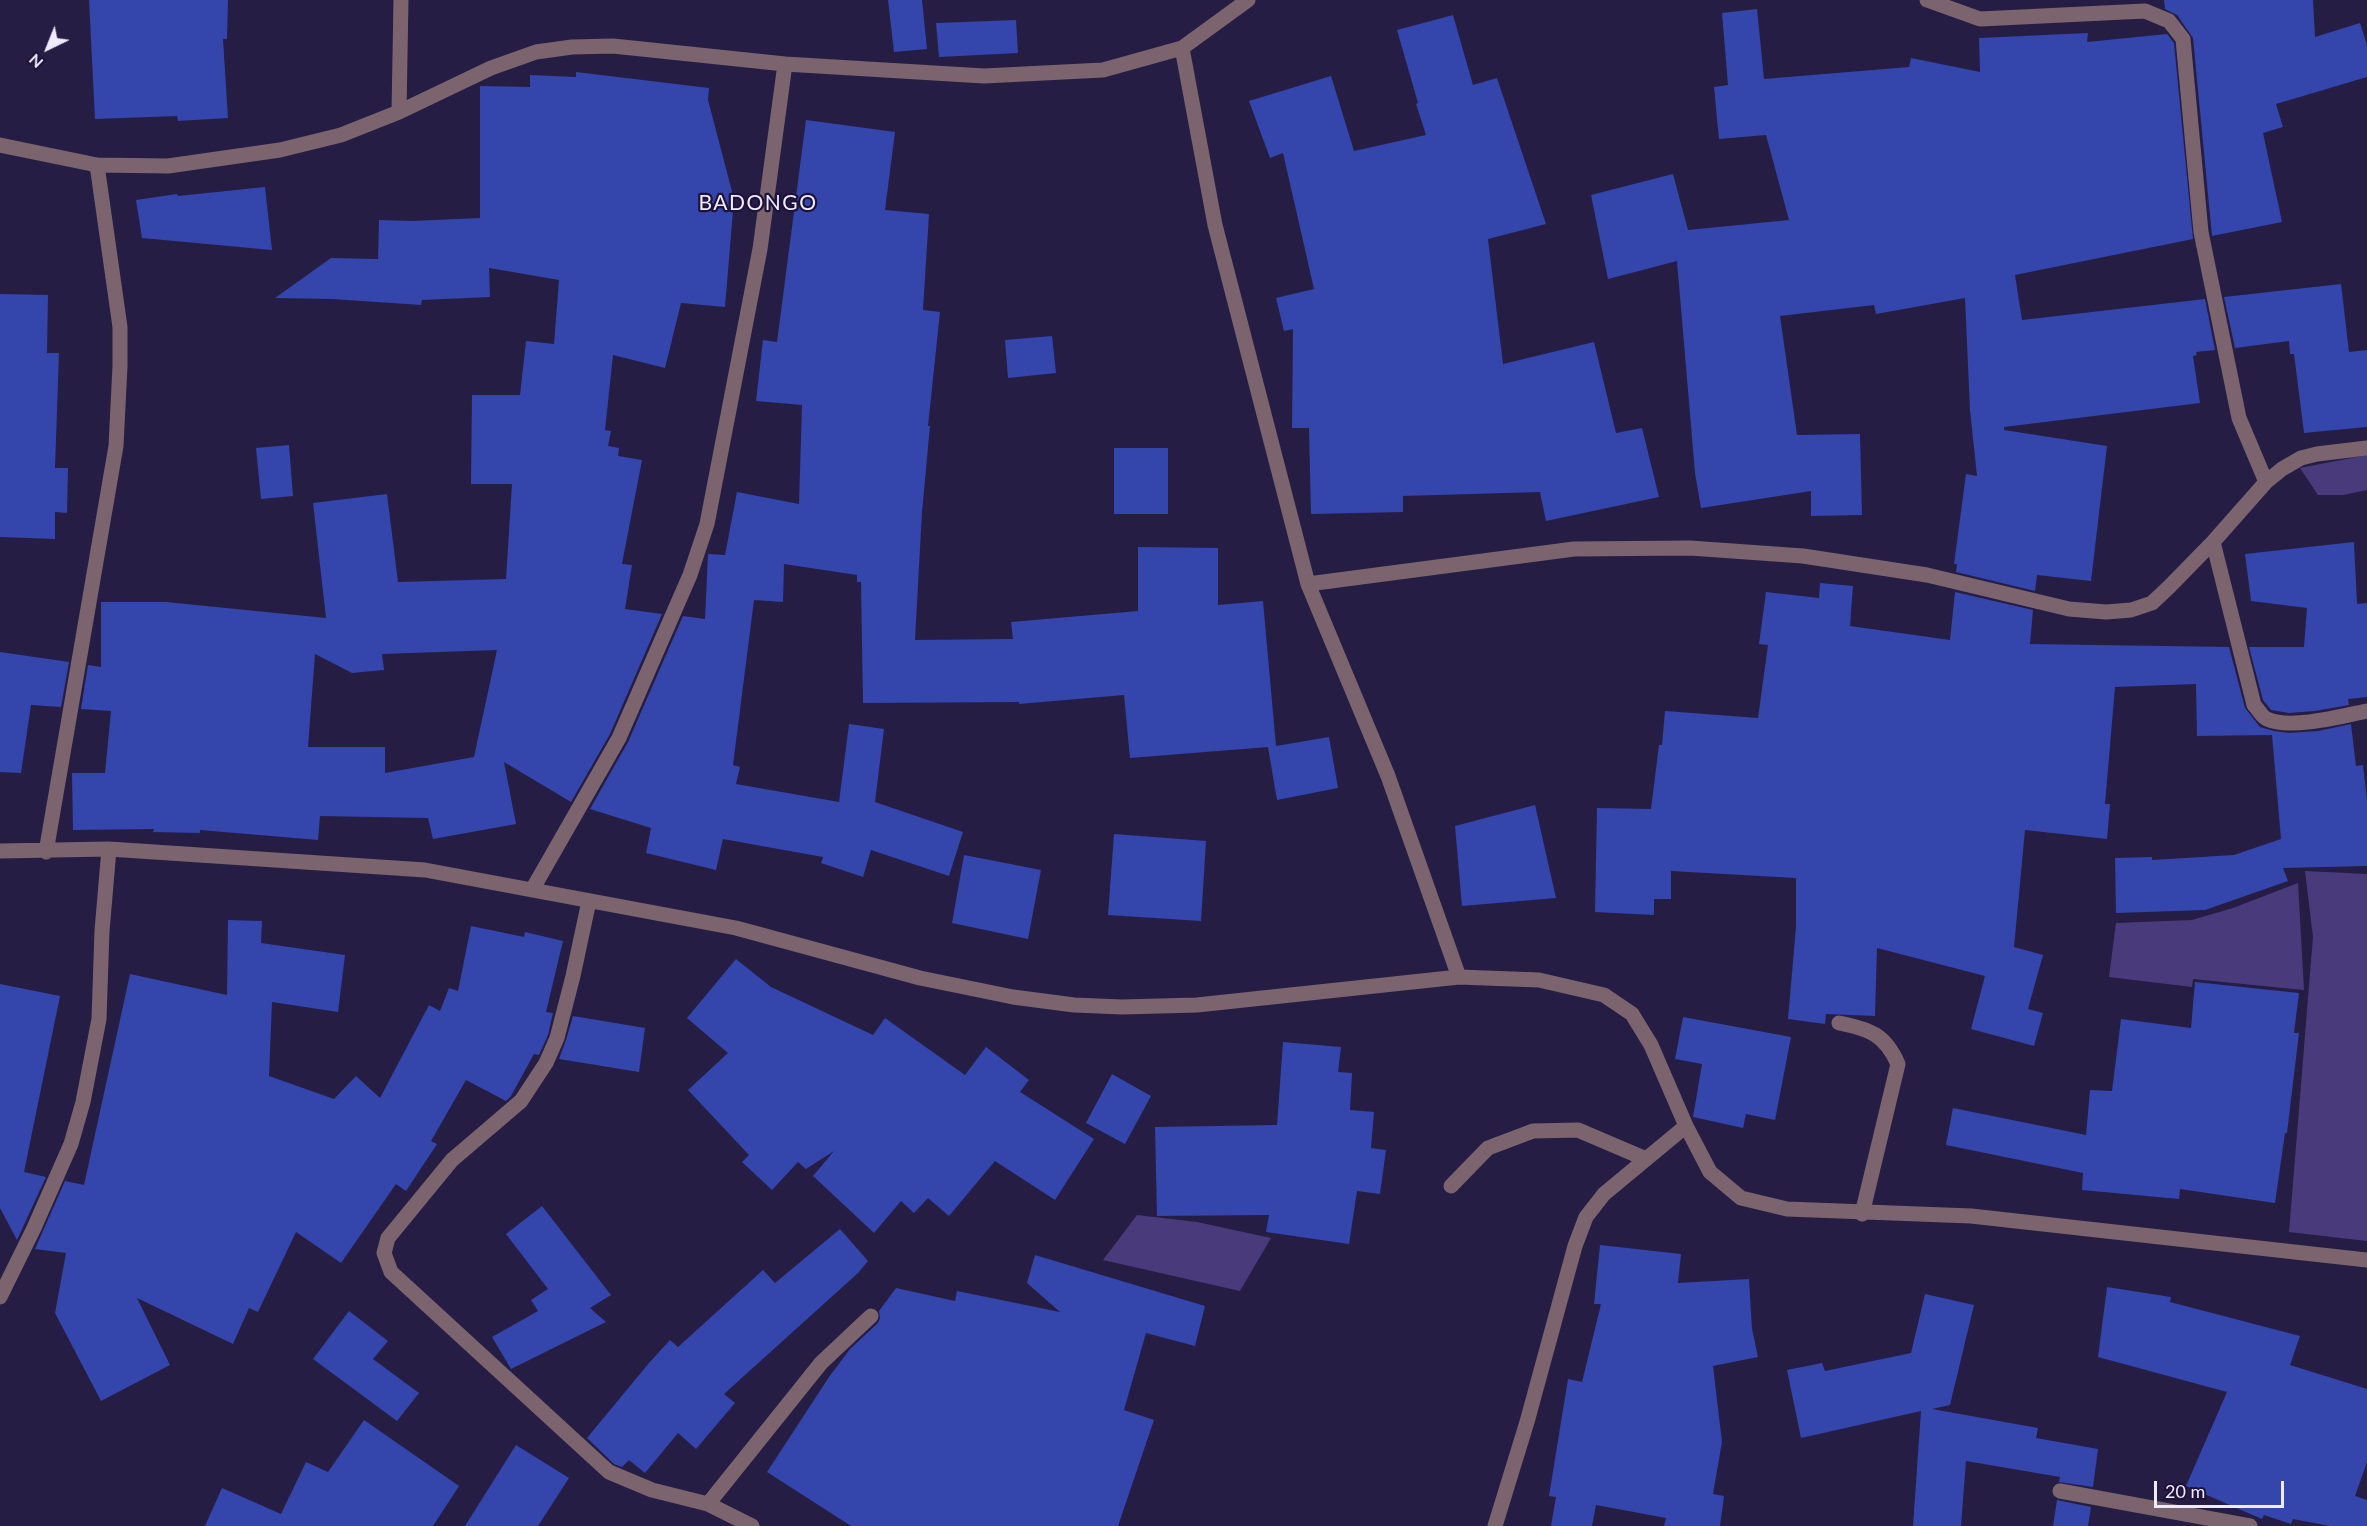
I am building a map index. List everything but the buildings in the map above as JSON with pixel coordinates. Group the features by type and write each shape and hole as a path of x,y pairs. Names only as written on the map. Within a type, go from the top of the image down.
{"street":[{"path":"399,112 401,0"},
{"path":"0,145 97,165 168,166 280,150 341,135 399,112 491,68 548,50 613,46 785,64 996,75 1103,70 1182,48 1248,0"},
{"path":"1927,0 1980,19 2145,12 2169,21 2183,39 2201,232 2239,418 2266,482"},
{"path":"1182,48 1215,225 1308,584 1388,776 1459,977"},
{"path":"532,890 619,738 690,574 707,524 760,249 785,64"},
{"path":"46,852 119,418 120,327 97,165"},
{"path":"1308,584 1574,549 1690,548 1815,557 1927,575 2069,609 2106,612 2131,610 2152,603 2213,542 2266,482 2301,459 2367,448"},
{"path":"2213,542 2254,705 2267,719 2288,722 2312,723 2367,711"},
{"path":"0,1296 34,1228 71,1144 83,1102 99,1019 102,931 109,849"},
{"path":"0,851 46,852 109,849 424,870 736,928 920,978 1013,998 1074,1005 1122,1007 1197,1005 1459,977 1539,980 1604,995 1632,1014 1667,1078 1686,1126 1710,1172 1741,1198 1786,1209 1862,1214 1971,1216 2367,1260"},
{"path":"589,901 557,1038 546,1063 521,1101 452,1160 405,1215 388,1238 384,1253 391,1272 609,1472 652,1490 708,1504 734,1522 752,1526"},
{"path":"1839,1023 1869,1030 1892,1050 1898,1064 1862,1214"},
{"path":"1495,1526 1527,1422 1575,1246 1586,1217 1604,1194 1686,1126"},
{"path":"1451,1186 1488,1148 1533,1131 1578,1130 1646,1159"},
{"path":"708,1504 820,1363 871,1316"},
{"path":"2060,1491 2250,1526"}],"shaded area":[{"path":"2367,455 2367,490 2343,495 2318,495 2300,468"},
{"path":"2305,871 2367,874 2367,1241 2289,1232 2313,937"},
{"path":"2298,883 2304,990 2193,979 2192,987 2109,977 2116,923 2192,920 2233,908"},
{"path":"1137,1215 1197,1222 1271,1238 1240,1291 1103,1260"}],"district":[{"name":"BADONGO","path":"758,203"}]}
